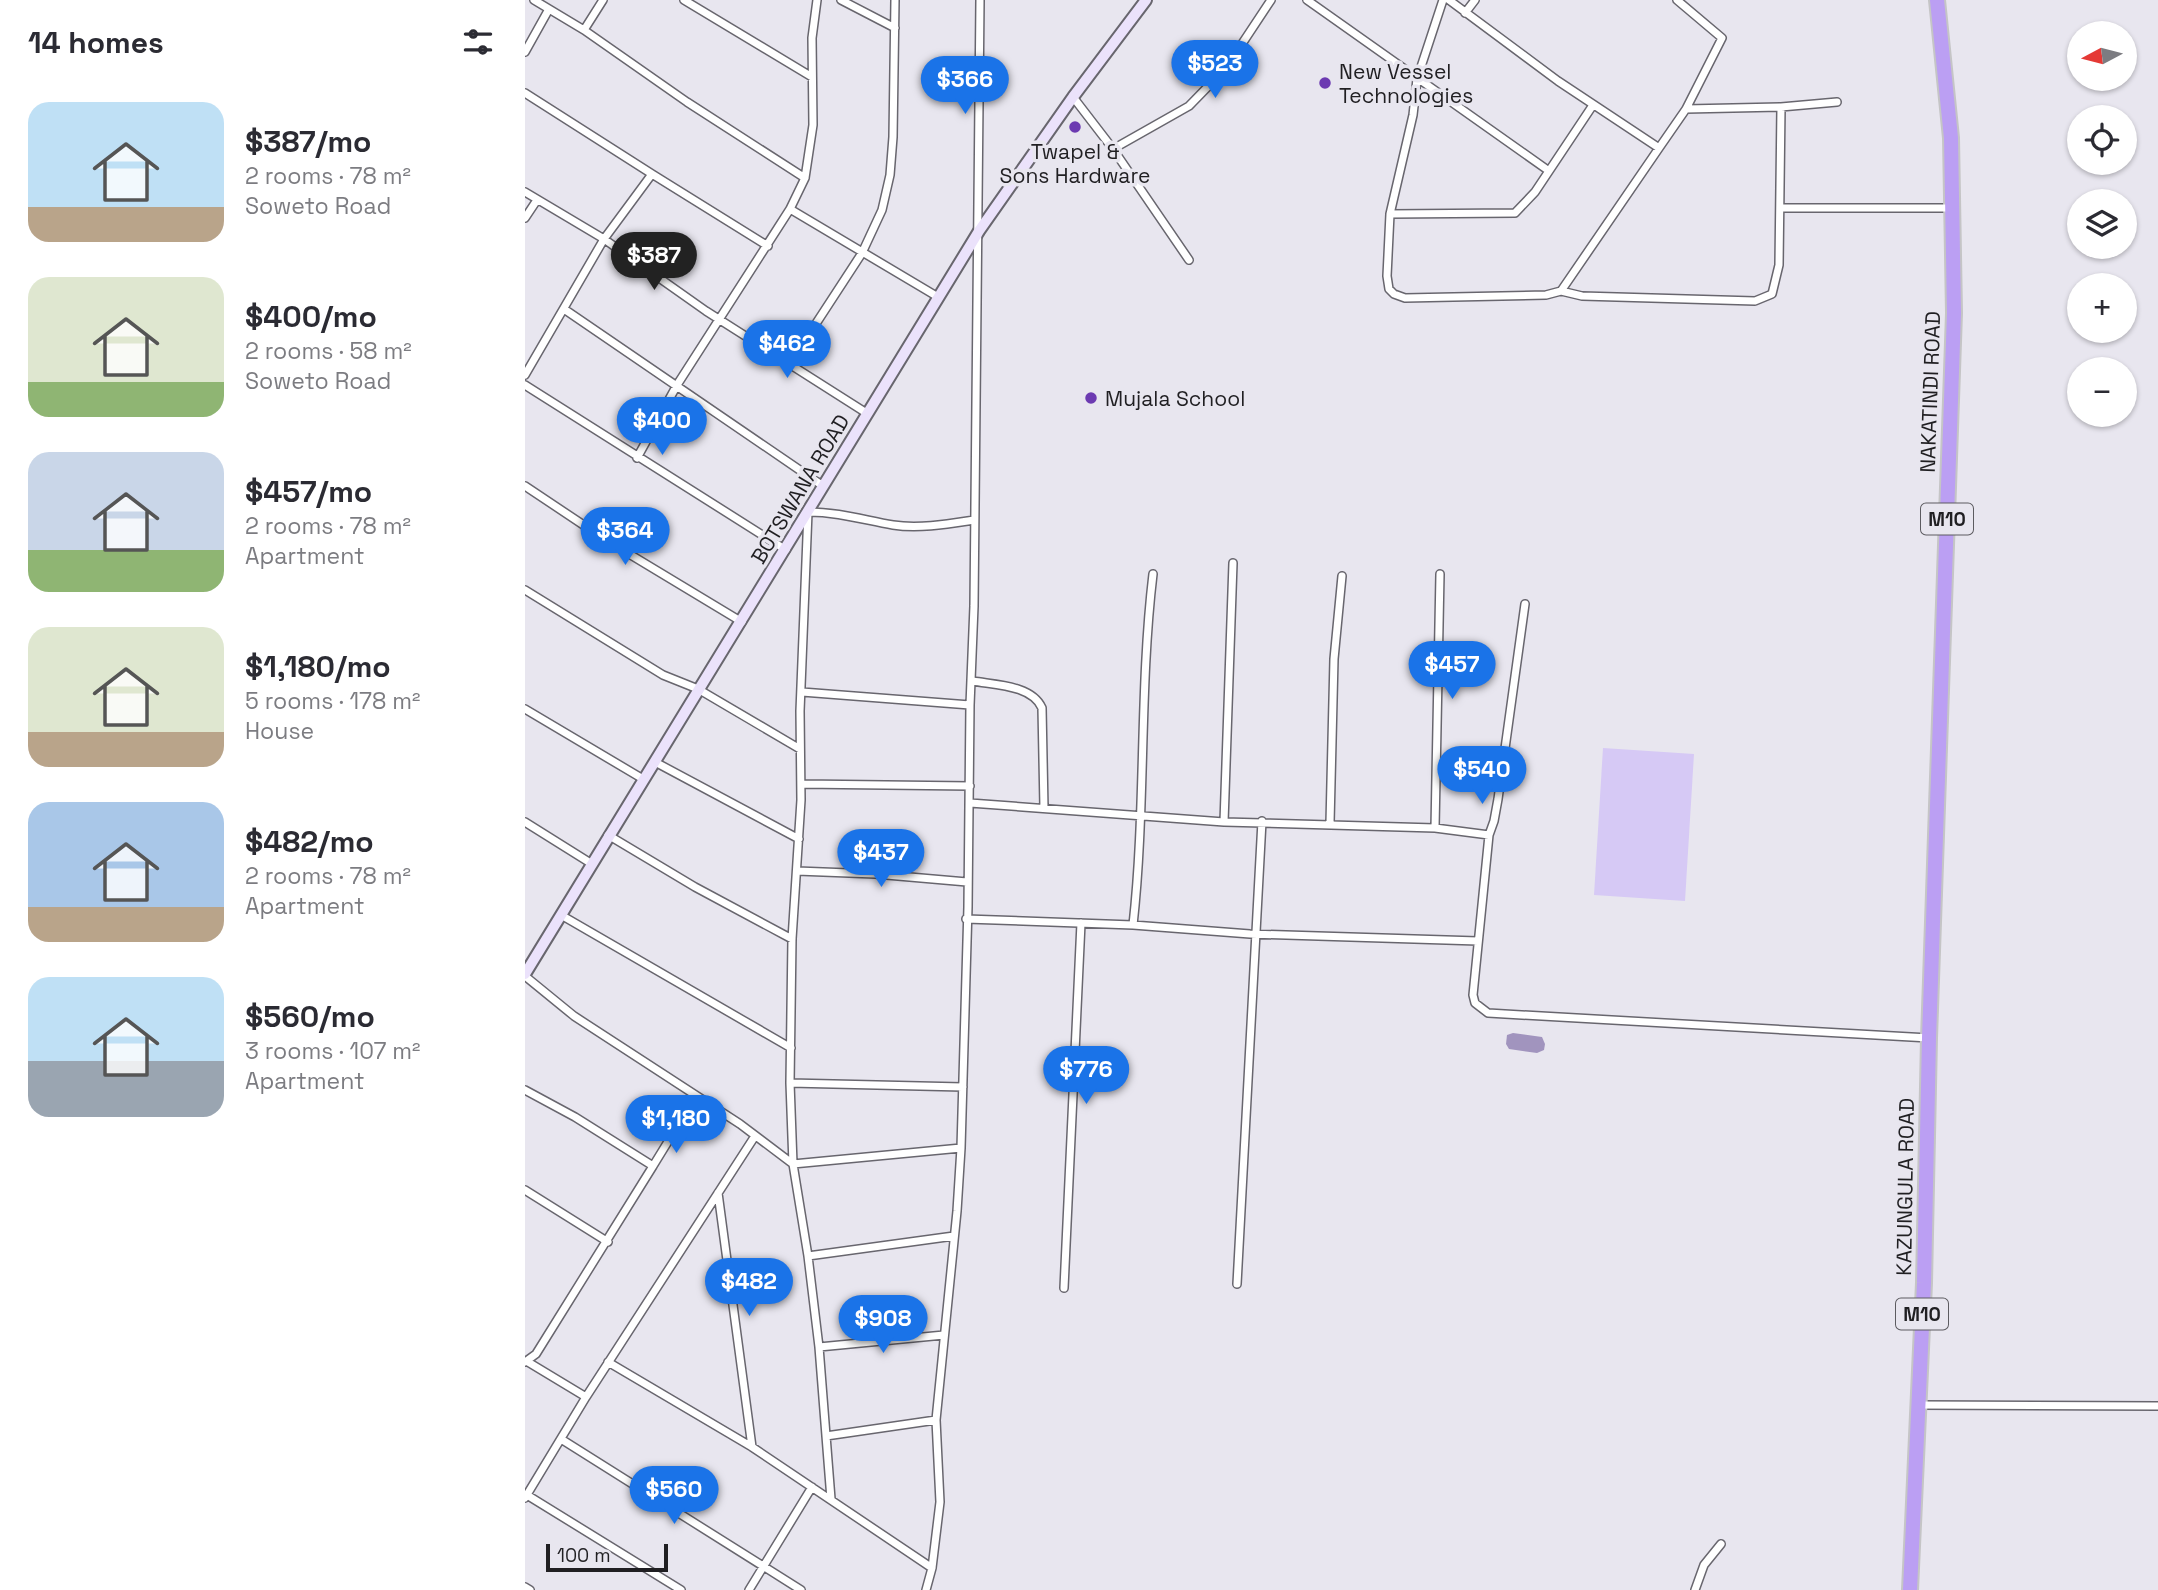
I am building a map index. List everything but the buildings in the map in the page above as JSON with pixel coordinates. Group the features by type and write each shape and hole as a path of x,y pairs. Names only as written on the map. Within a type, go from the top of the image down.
{"highway":[{"name":"NAKATINDI ROAD","path":"1929,1038 1952,388 1954,208 1950,126 1937,0"},
{"name":"KAZUNGULA ROAD","path":"1910,1590 1924,1283 1929,1038"}],"street":[{"path":"534,0 584,30 687,102 805,178"},
{"path":"584,30 603,0"},
{"path":"684,0 813,77"},
{"path":"637,458 677,385 768,246 805,178 812,137 811,38 817,0"},
{"path":"841,0 895,28"},
{"path":"789,365 862,253 882,210 890,175 895,0"},
{"path":"926,1590 932,1568 940,1502 936,1420 961,1148 970,705 973,681 980,0"},
{"name":"BOTSWANA ROAD","path":"525,975 979,231 1073,97 1146,0"},
{"path":"1113,149 1189,106 1226,68 1271,0"},
{"path":"1307,0 1549,171"},
{"path":"1443,0 1417,79 1413,115 1390,214 1387,276 1389,289 1405,298 1546,295 1561,291 1582,296 1755,301 1772,294 1779,265 1781,107"},
{"path":"1449,0 1593,105 1659,148"},
{"path":"1465,13 1475,0"},
{"path":"1561,291 1686,110 1722,38 1677,0"},
{"path":"525,52 549,9"},
{"path":"525,93 768,246"},
{"path":"1073,97 1113,149 1189,260"},
{"path":"1686,110 1837,102"},
{"path":"1390,214 1515,213 1535,192 1593,105"},
{"path":"525,375 604,239 652,174"},
{"path":"525,192 604,239 721,320 868,414"},
{"path":"525,218 537,200"},
{"path":"1780,208 1954,208"},
{"path":"790,209 938,297"},
{"path":"563,309 823,486"},
{"path":"525,386 786,550"},
{"path":"525,486 607,540 742,622"},
{"path":"831,1499 819,1348 793,1164 790,1083 792,939 799,839 808,512 832,512 911,526 974,520"},
{"path":"1224,822 1233,564"},
{"path":"1133,925 1147,623 1153,574"},
{"path":"1435,828 1440,574"},
{"path":"1330,823 1335,659 1342,576"},
{"path":"525,590 663,675 698,689 800,749"},
{"path":"1525,604 1498,799 1489,835 1473,995 1475,1003 1488,1013 1929,1038"},
{"path":"973,681 1030,693 1038,700 1042,708 1044,808"},
{"path":"802,692 970,705"},
{"path":"525,709 643,779"},
{"path":"655,762 799,839"},
{"path":"801,784 970,786"},
{"path":"970,803 1224,822 1435,828 1489,835"},
{"path":"525,821 592,863"},
{"path":"1237,1284 1262,821"},
{"path":"608,835 695,887 792,939"},
{"path":"797,871 967,882"},
{"path":"561,915 791,1048"},
{"path":"966,919 1133,925 1257,934 1478,941"},
{"path":"1064,1288 1081,923"},
{"path":"525,975 554,1002 793,1164 961,1148"},
{"path":"790,1083 963,1087"},
{"path":"525,1090 575,1117 653,1166"},
{"path":"586,1397 526,1362 536,1354 608,1242 696,1096"},
{"path":"681,1590 526,1497 586,1397 755,1136"},
{"path":"525,1190 608,1242"},
{"path":"718,1193 752,1447"},
{"path":"808,1256 954,1236"},
{"path":"819,1348 944,1335"},
{"path":"608,1363 752,1447 932,1568"},
{"path":"1918,1405 2158,1406"},
{"path":"826,1436 936,1420"},
{"path":"561,1439 801,1590"},
{"path":"749,1590 812,1487"},
{"path":"1696,1590 1705,1565 1721,1544"},
{"path":"525,1587 530,1590"}],"shaded area":[{"path":"1603,748 1694,754 1685,901 1594,895"},
{"path":"1513,1033 1542,1037 1544,1050 1537,1053 1509,1049 1506,1044 1507,1035"}],"place":[{"name":"New Vessel Technologies","path":"1325,83"},
{"name":"Twapel & Sons Hardware","path":"1075,127"},
{"name":"Mujala School","path":"1091,398"}]}
